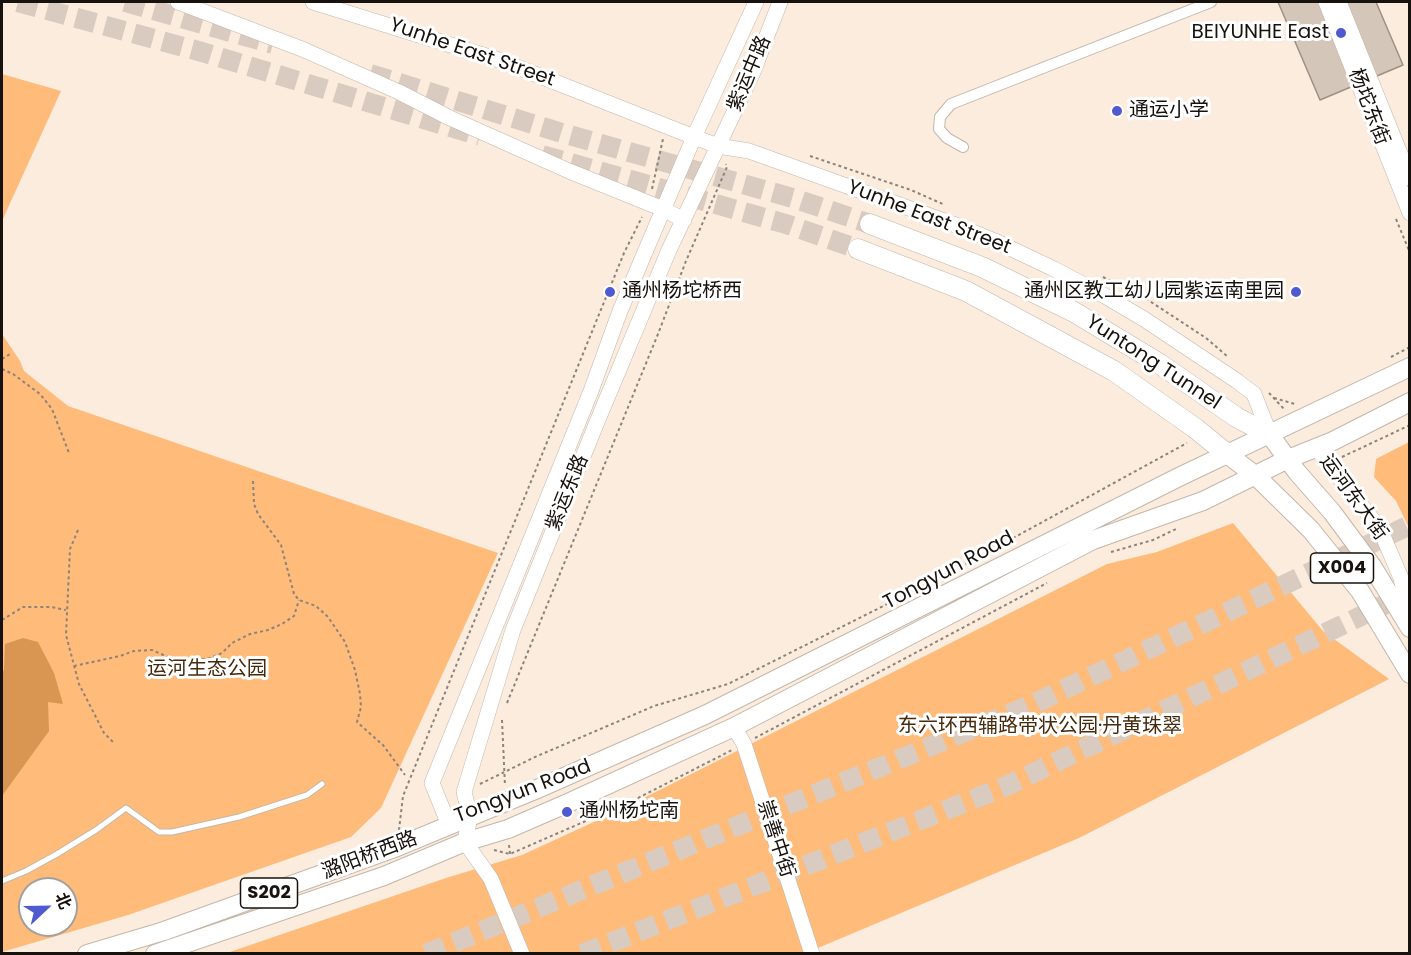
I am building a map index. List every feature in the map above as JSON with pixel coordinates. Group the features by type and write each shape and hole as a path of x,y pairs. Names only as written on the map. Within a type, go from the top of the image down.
{"highway":[{"name":"Yuntong Tunnel","path":"870,224 982,267 1074,312 1160,364 1236,417 1270,435"},
{"name":"Yuntong Tunnel","path":"858,249 966,291 1114,371 1227,454"}],"main road":[{"path":"178,2 302,49 558,167 684,220"},
{"name":"Yunhe East Street","path":"313,2 502,61 718,146 749,151 953,224 1052,268 1144,319 1254,394 1270,435 1372,566 1410,628"},
{"name":"紫运中路","path":"694,137 756,2"},
{"name":"紫运中路","path":"718,146 753,72 780,2"},
{"name":"杨坨东街","path":"1326,2 1410,213"},
{"name":"杨坨东街","path":"1340,2 1410,178"},
{"name":"紫运东路","path":"465,842 448,825 432,783 586,402 620,311 655,206 694,137"},
{"name":"紫运东路","path":"464,792 513,630 669,250 718,146"},
{"name":"Tongyun Road","path":"448,825 705,715 1227,454 1410,367"},
{"path":"1320,452 1410,402"},
{"name":"Tongyun Road","path":"465,842 508,829 734,727 1093,540 1203,501 1288,459 1320,452"},
{"name":"运河东大街","path":"1320,452 1380,529 1401,578 1410,617"},
{"name":"X004","path":"1227,454 1256,476 1311,530 1360,591 1410,674"},
{"name":"崇善中街","path":"734,727 744,744 812,954"},
{"path":"464,792 470,816 465,842 491,879 522,954"},
{"name":"潞阳桥西路","path":"87,954 164,931 397,847 448,825"},
{"name":"潞阳桥西路","path":"155,954 384,876 465,842"}],"street":[{"path":"963,147 947,138 939,129 940,117 951,104 1211,2"}],"lane":[{"path":"2,881 57,854 126,808 159,832 172,832 239,817 307,795 322,784"}],"path":[{"name":"紫运东路","path":"397,847 403,796 624,253 655,206 667,125"},
{"name":"紫运东路","path":"507,704 686,261 727,167 718,146"},
{"path":"1389,358 1410,348"},
{"path":"2,359 10,354"},
{"path":"2,369 13,374 40,394 52,409 69,453"},
{"path":"1260,405 1273,398 1300,405"},
{"path":"1320,452 1344,457 1410,425"},
{"name":"Tongyun Road","path":"464,792 654,706 729,684 951,572 1202,434"},
{"path":"253,481 254,504 258,514 281,545 294,594 299,600 316,606 339,630 355,670 361,707 357,722 383,745 405,775"},
{"path":"1101,554 1153,540 1182,526"},
{"path":"78,530 70,549 66,634 79,684 104,733 114,742"},
{"path":"508,829 510,854 634,800 1049,582"},
{"path":"74,666 134,651 152,650 188,662 210,658 222,653 232,643 250,634 282,624 294,616 299,600"},
{"path":"2,620 23,608 51,607 66,610"},
{"path":"502,715 506,802"},
{"name":"Tongyun Road","path":"465,842 510,854"}],"green space":[{"path":"2,74 61,91 2,221"},
{"name":"运河生态公园","path":"2,334 24,371 68,406 498,553 381,808 351,837 128,915 78,930 78,877 18,877 18,937 53,937 2,952"},
{"path":"1409,442 1409,528 1396,501 1374,477 1376,459"},
{"name":"东六环西辅路带状公园·丹黄珠翠","path":"1233,523 1323,631 1389,679 1079,838 806,953 224,954 446,878 522,855 622,809 1107,564 1157,552"}],"shaded area":[{"path":"23,638 38,642 54,673 63,704 48,702 49,731 2,796 2,673 5,644"}],"building":[{"name":"BEIYUNHE East","path":"1278,2 1376,2 1403,65 1320,100"}],"tunnel":[{"path":"18,2 202,52 480,136"},
{"path":"125,2 273,44"},
{"path":"370,74 562,133 796,199 870,224"},
{"path":"542,155 786,224 858,249"},
{"path":"426,954 1031,705 1410,525"},
{"path":"582,954 1004,787 1409,593"}],"place":[{"name":"BEIYUNHE East","path":"1341,33"},
{"name":"通运小学","path":"1117,111"},
{"name":"通州杨坨桥西","path":"610,292"},
{"name":"通州区教工幼儿园紫运南里园","path":"1296,292"},
{"name":"通州杨坨南","path":"567,812"}]}
